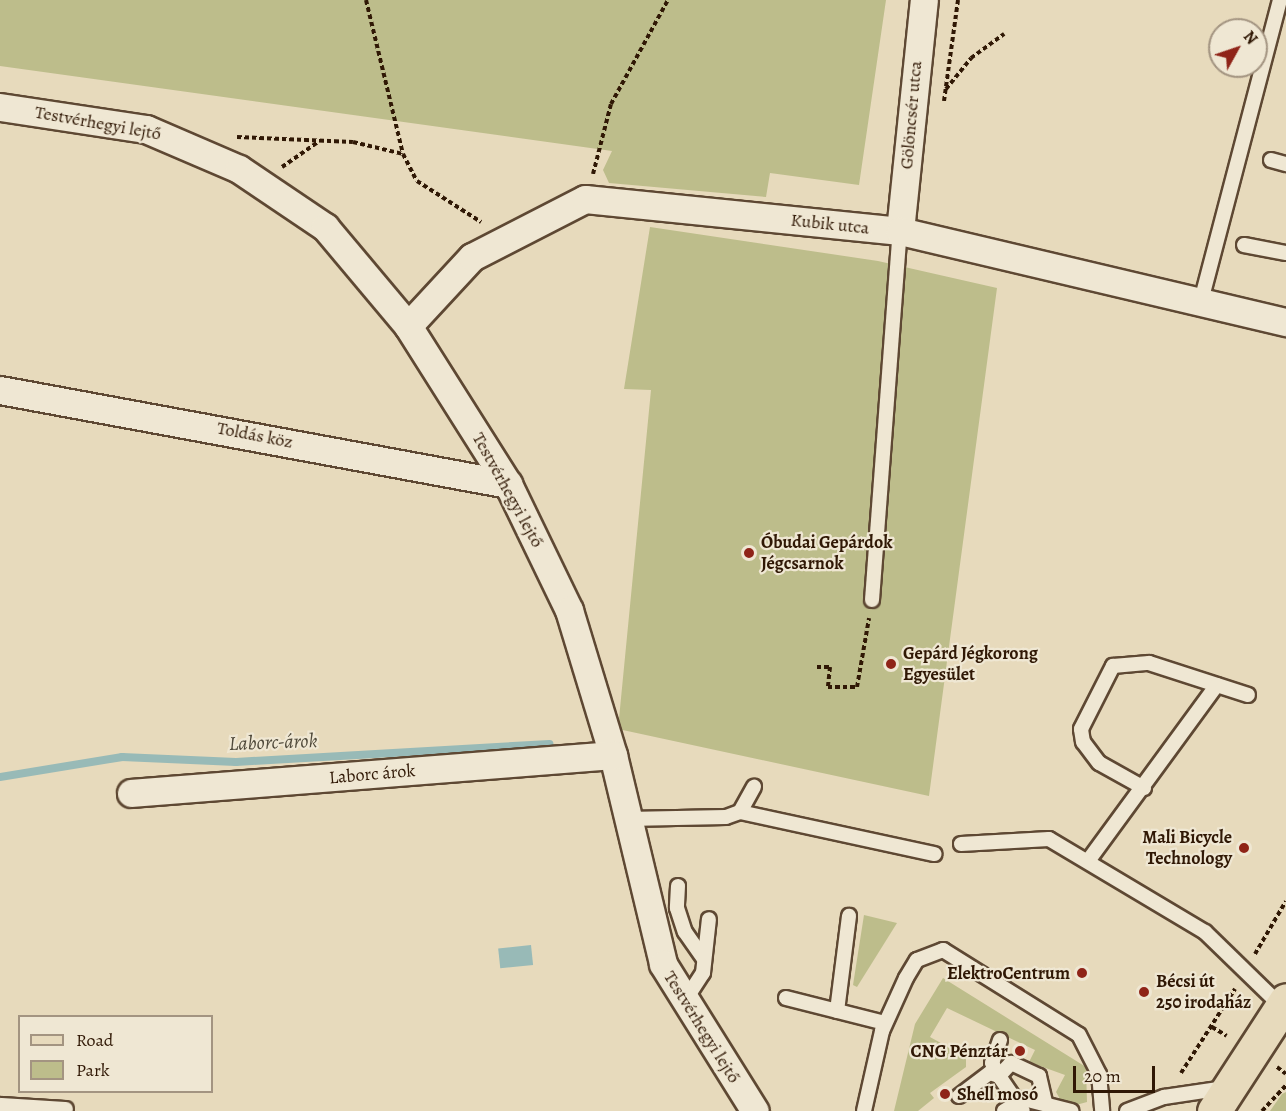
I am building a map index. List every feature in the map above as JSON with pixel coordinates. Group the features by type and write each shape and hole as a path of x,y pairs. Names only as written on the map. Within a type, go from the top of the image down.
{"main road":[{"path":"1222,1099 1281,1016"}],"street":[{"name":"Gölöncsér utca","path":"900,231 924,0"},
{"name":"Testvérhegyi lejtő","path":"0,108 167,135 268,186 338,240 408,326 508,484 569,610 613,755 657,945 684,1002 755,1111"},
{"name":"Kubik utca","path":"585,199 900,231 1286,322"},
{"path":"408,326 472,256 507,235 585,199"},
{"name":"Toldás köz","path":"0,390 508,484"},
{"name":"Laborc árok","path":"131,793 613,755"}],"lane":[{"path":"1201,302 1280,0"},
{"path":"1270,160 1286,164"},
{"path":"872,600 900,231"},
{"path":"1244,245 1286,253"},
{"path":"1144,788 1099,763 1083,742 1081,729 1104,676 1127,661 1248,695"},
{"path":"1088,861 1144,788 1217,685"},
{"path":"740,812 754,787"},
{"path":"627,819 740,812 935,854"},
{"path":"961,844 1049,839 1205,932 1245,970 1281,1016"},
{"path":"678,885 677,908 685,932 704,959"},
{"path":"837,1011 849,916"},
{"path":"684,1002 703,973 709,919"},
{"path":"864,1111 885,1023 917,960 943,950 1079,1035 1099,1074 1102,1111"},
{"path":"786,998 885,1023"},
{"path":"1000,1040 992,1063 1019,1106"},
{"path":"999,1076 1011,1063 1039,1076 1045,1103"},
{"path":"959,1096 984,1074 999,1076"},
{"path":"1127,1111 1164,1097 1222,1099"},
{"path":"1004,1111 1019,1106 1045,1103 1071,1111"},
{"path":"0,1105 66,1109"}],"path":[{"path":"366,0 403,154 417,181 507,235"},
{"path":"585,199 611,104 668,0"},
{"path":"945,90 971,58 1004,34"},
{"path":"230,136 374,145 403,154"},
{"path":"268,186 294,156 318,142"},
{"path":"817,667 830,668 828,687 857,687 872,600"},
{"path":"1164,1097 1286,901"},
{"path":"1262,1111 1286,1085"}],"green space":[{"path":"0,0 886,0 859,185 770,173 766,197 609,183 603,170 612,151 0,66"},
{"path":"650,227 878,261 997,288 929,796 618,729 651,390 624,389"},
{"path":"864,915 897,923 857,987 853,985"},
{"path":"943,978 1086,1067 1087,1102 1076,1105 1060,1099 1056,1092 1065,1075 1029,1062 1035,1050 947,1008 930,1037 966,1057 966,1067 930,1093 934,1098 918,1111 894,1111 915,1024"},
{"path":"1286,1092 1286,1111 1270,1111 1282,1094"}],"water":[{"path":"531,945 533,965 500,968 498,948"}],"waterway":[{"name":"Laborc-árok","path":"0,777 122,757 236,762 549,744"}],"place":[{"name":"Óbudai Gepárdok Jégcsarnok","path":"749,553"},
{"name":"Gepárd Jégkorong Egyesület","path":"891,664"},
{"name":"Mali Bicycle Technology","path":"1244,848"},
{"name":"ElektroCentrum","path":"1082,973"},
{"name":"Bécsi út 250 irodaház","path":"1144,992"},
{"name":"CNG Pénztár","path":"1020,1051"},
{"name":"Shell mosó","path":"945,1094"}]}
